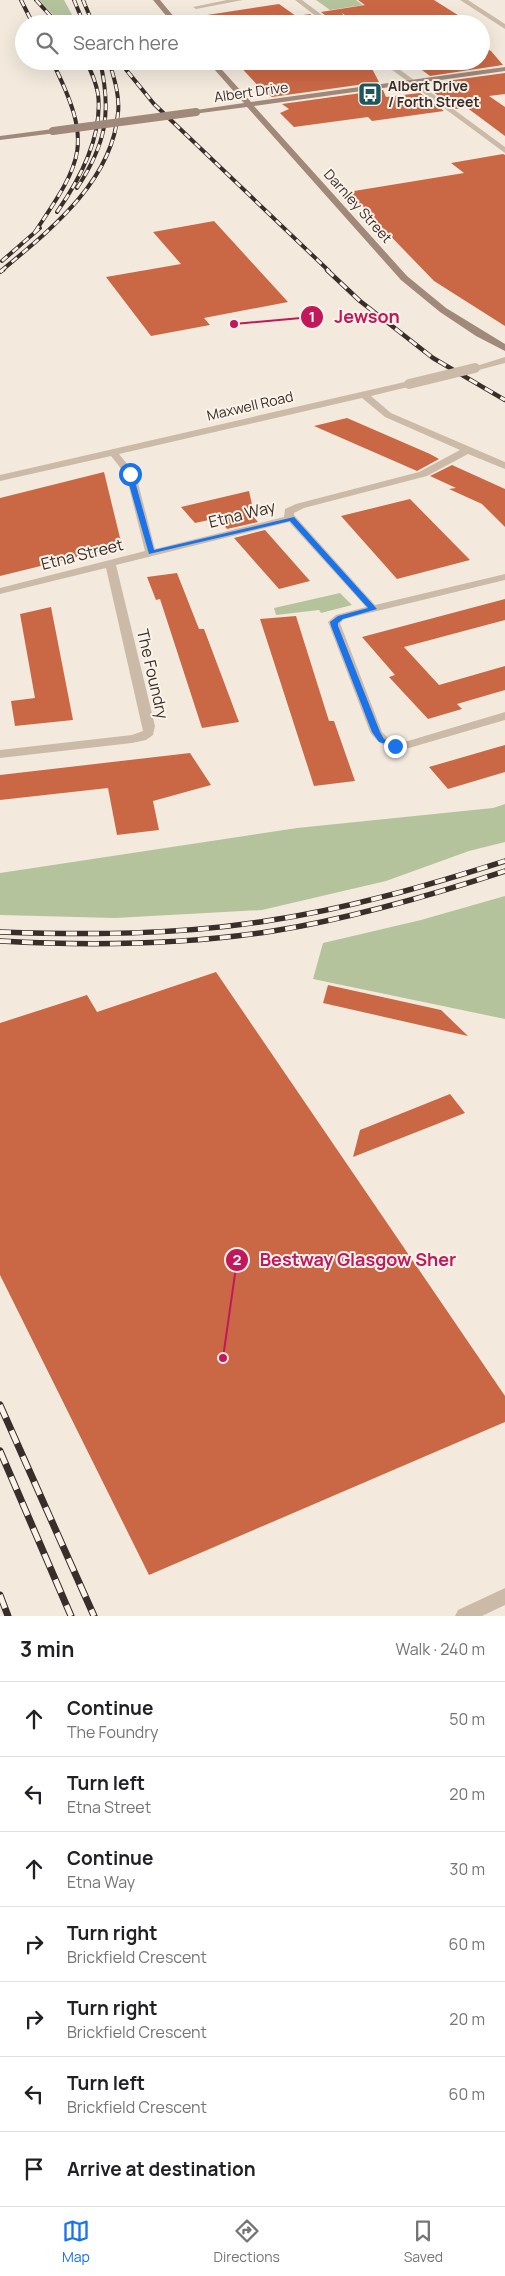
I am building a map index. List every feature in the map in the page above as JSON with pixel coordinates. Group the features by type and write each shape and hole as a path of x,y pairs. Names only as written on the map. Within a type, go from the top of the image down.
{"street":[{"path":"156,0 169,15"},
{"path":"196,7 240,0"},
{"path":"298,0 319,15"},
{"path":"463,0 486,15"},
{"path":"490,17 505,27"},
{"name":"Albert Drive","path":"0,138 505,69"},
{"name":"Darnley Street","path":"218,70 404,278 443,310 505,348"},
{"path":"395,70 505,150"},
{"name":"Maxwell Road","path":"0,478 409,384 505,360"},
{"path":"363,394 388,414 505,466"},
{"path":"373,609 288,512 295,507 423,474 468,450"},
{"path":"113,452 130,475 151,553"},
{"name":"Etna Way","path":"201,541 292,518"},
{"name":"Etna Street","path":"0,591 201,541"},
{"name":"The Foundry","path":"0,754 132,739 142,737 148,732 149,726 110,563"},
{"path":"505,577 340,617 334,622 376,732 381,740 395,746 409,744 505,716"},
{"path":"464,1616 505,1596"}],"green space":[{"path":"39,0 64,0 72,15 53,15"},
{"path":"316,0 356,0 363,5 330,10"},
{"path":"340,593 352,605 321,613 319,610 276,615 274,608"},
{"path":"505,804 505,842 469,851 386,881 262,910 115,918 0,915 0,873 297,828 493,808"},
{"path":"505,896 505,1019 313,979 323,943 421,920"}],"building":[{"path":"358,0 434,0 458,15 345,15 342,13 343,15 325,15 321,12 365,5"},
{"path":"279,4 295,15 207,15"},
{"path":"490,50 491,51 503,65 490,67"},
{"path":"243,70 373,70 379,82 272,97 262,90"},
{"path":"422,70 470,70 430,76"},
{"path":"505,73 505,94 489,96 505,107 505,136 466,107 456,109 432,91 448,89 439,82"},
{"path":"383,90 386,97 420,93 444,111 372,121 368,117 294,127 280,113 289,109 282,104"},
{"path":"505,155 505,326 434,281 348,192 464,173 451,163"},
{"path":"214,221 288,302 204,318 210,325 151,336 106,277 181,264 153,232"},
{"path":"347,418 439,459 417,471 314,426"},
{"path":"452,465 505,489 505,527 482,504 449,489 456,488 430,476"},
{"path":"104,472 122,546 0,576 0,498"},
{"path":"249,491 253,509 248,511 258,522 227,529 218,518 195,523 181,507"},
{"path":"410,499 470,560 397,579 341,516"},
{"path":"265,530 310,581 279,589 234,538"},
{"path":"177,573 199,629 204,629 239,722 202,728 160,599 156,600 147,577"},
{"path":"505,599 505,620 404,647 439,685 505,666 505,690 457,704 462,709 428,719 389,677 395,675 362,637"},
{"path":"51,607 73,720 15,726 11,701 35,698 20,614"},
{"path":"296,616 329,721 334,721 355,781 314,786 260,619"},
{"path":"505,745 505,772 448,789 429,767"},
{"path":"190,753 211,785 153,801 159,830 117,835 108,788 0,800 0,775"},
{"path":"216,972 505,1396 505,1422 149,1575 0,1275 0,1023 87,995 97,1012"},
{"path":"328,985 441,1010 468,1036 323,1003"},
{"path":"450,1094 465,1113 353,1157 360,1130"}],"railway":[{"path":"21,0 28,15"},
{"path":"36,0 50,15"},
{"path":"74,0 80,15"},
{"path":"83,0 89,15"},
{"path":"35,232 64,186 73,168 77,150 78,132 74,112 56,70"},
{"path":"57,212 74,186 88,156 97,126 98,94 90,70"},
{"path":"77,188 95,157 104,128 106,97 102,70"},
{"path":"1,271 39,239 76,202 91,183 104,161 113,138 118,113 118,100 111,70"},
{"path":"126,70 154,104 329,271"},
{"path":"2,261 40,228"},
{"path":"327,270 360,301 433,358 505,400"},
{"path":"0,932 133,933 233,926 296,916 386,896 505,861"},
{"path":"0,941 103,944 171,942 239,936 303,926 390,906 505,871"},
{"path":"0,1405 94,1616"},
{"path":"0,1451 71,1616"},
{"path":"0,1595 8,1616"}],"place":[{"name":"Albert Drive / Forth Street","path":"370,94"},
{"name":"Jewson","path":"234,324"},
{"name":"Bestway Glasgow Sher","path":"223,1358"}],"route":[{"path":"130,474 151,553 292,518 373,609 340,617 334,622 334,626 378,737 385,743 395,746"}]}
